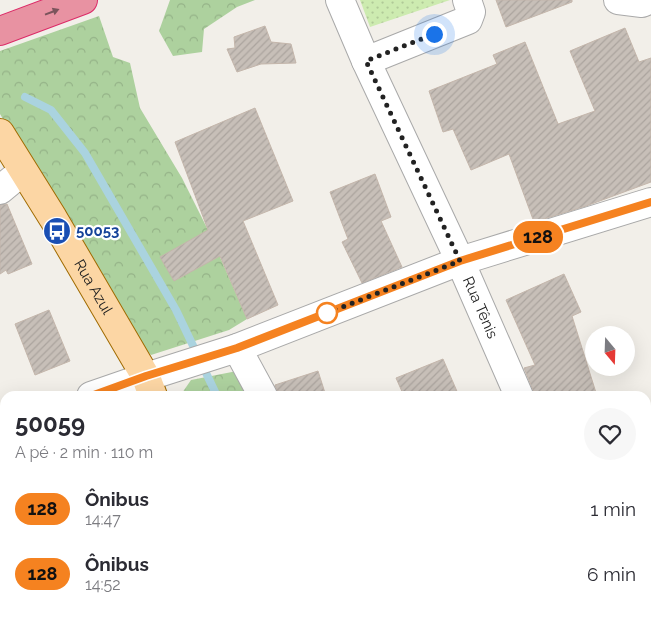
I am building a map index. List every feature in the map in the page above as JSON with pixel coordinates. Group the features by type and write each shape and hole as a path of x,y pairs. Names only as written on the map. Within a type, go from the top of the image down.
{"highway":[{"path":"10,28 83,0"}],"main road":[{"name":"Rua Azul","path":"12,153 53,218 149,386"}],"street":[{"name":"Rua Tênis","path":"340,0 366,61 460,261 517,391"},
{"path":"366,61 468,20 471,12 467,0"},
{"path":"618,0 642,3 649,0"},
{"path":"0,190 12,153"},
{"path":"120,391 149,386 190,363 227,352 460,261 651,202"},
{"path":"227,352 259,391"}],"green space":[{"path":"170,0 255,0 237,7 204,29 202,52 173,56 159,31"},
{"path":"360,0 450,0 370,27"},
{"path":"99,16 113,57 130,63 140,108 182,178 210,234 247,319 229,330 151,355 129,335 0,114 0,51"},
{"path":"237,371 247,391 183,391 191,380"}],"building":[{"path":"496,0 572,0 572,2 506,27"},
{"path":"265,26 271,42 291,44 296,63 261,64 237,72 227,49 235,48 234,37"},
{"path":"625,28 639,62 651,58 651,182 586,206 534,222 509,154 471,170 453,129 443,132 429,91 497,64 493,55 525,42 558,124 595,111 570,51"},
{"path":"255,108 293,201 243,221 278,305 247,319 220,256 174,281 160,257 208,230 175,142"},
{"path":"375,174 391,217 381,221 402,267 362,283 342,242 348,239 330,192"},
{"path":"7,204 32,264 8,274 6,270 0,274 0,205"},
{"path":"564,274 581,312 572,316 585,358 585,376 591,376 595,391 533,391 524,368 535,365 506,300"},
{"path":"49,310 70,361 35,375 15,324"},
{"path":"443,359 457,391 402,391 396,378"},
{"path":"318,371 324,391 277,391 275,385"}],"waterway":[{"path":"25,97 51,110 85,153 176,310 215,391"}],"bus line":[{"name":"128","path":"105,391 146,376 237,348 460,261 651,202"}],"place":[{"name":"50053","path":"57,231"}],"route":[{"path":"327,313 460,261 366,61 434,34"}]}
